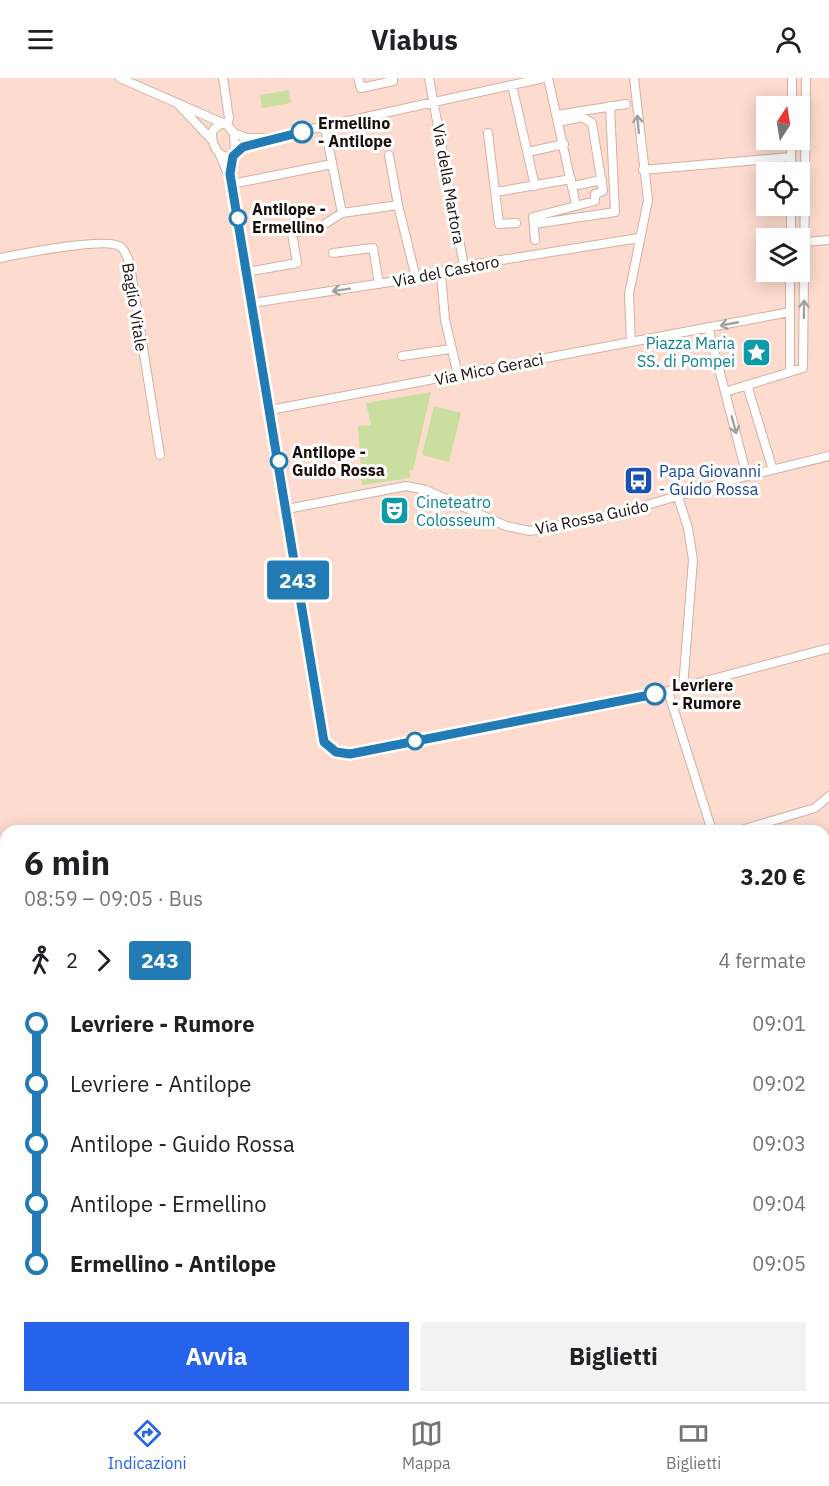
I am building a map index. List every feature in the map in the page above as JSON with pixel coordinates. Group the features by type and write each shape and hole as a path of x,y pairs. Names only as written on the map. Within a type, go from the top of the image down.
{"street":[{"path":"120,78 224,124 234,133 247,138 266,139"},
{"path":"212,139 214,127 224,124 229,118 223,78"},
{"path":"358,78 361,88 393,81 393,78"},
{"name":"Via della Martora","path":"429,78 464,266"},
{"path":"220,155 227,158 243,147 266,139 325,128 542,78 558,118 576,205"},
{"path":"631,342 629,294 648,200 634,78"},
{"path":"792,78 792,96"},
{"path":"804,228 806,78"},
{"path":"512,85 535,186"},
{"path":"176,102 212,139 230,174 287,508 322,732 324,742 331,749 350,754 668,692 829,648"},
{"path":"558,118 626,104"},
{"path":"534,224 615,212 610,106"},
{"path":"558,118 582,117 592,123 603,191"},
{"path":"325,128 342,213"},
{"path":"230,174 234,154 234,133"},
{"path":"488,133 499,224 516,223"},
{"path":"528,152 564,144"},
{"path":"791,150 791,162"},
{"path":"389,155 398,205 416,278"},
{"path":"643,170 791,157"},
{"path":"232,184 332,164"},
{"path":"496,192 602,180"},
{"path":"596,214 595,194 614,190"},
{"path":"535,240 533,217 595,201"},
{"path":"247,272 297,263 292,233 320,227 342,213 398,205"},
{"name":"Via del Castoro","path":"252,303 441,274 464,266 639,238"},
{"path":"810,242 829,240"},
{"name":"Baglio Vitale","path":"0,258 114,242 127,254 160,455"},
{"path":"333,253 373,248 379,284"},
{"path":"441,274 451,349 458,375"},
{"path":"790,282 790,372"},
{"path":"725,392 803,368 804,282"},
{"name":"Via Mico Geraci","path":"270,410 790,312"},
{"path":"708,327 747,476"},
{"path":"402,356 451,349"},
{"path":"747,385 773,470"},
{"name":"Via Rossa Guido","path":"287,508 406,486 426,490 506,526 530,531 612,515 747,476 829,456"},
{"path":"678,497 688,528 693,560 683,687"},
{"path":"668,692 710,825"},
{"path":"758,825 815,808 829,796"}],"green space":[{"path":"289,90 291,103 262,108 260,95"},
{"path":"431,392 413,470 409,470 410,478 362,485 358,426 371,425 366,403"},
{"path":"434,406 461,413 449,462 422,455"}],"bus line":[{"name":"243","path":"302,132 266,139 243,147 233,156 230,174 324,742 336,752 350,754 655,694"}],"place":[{"name":"Ermellino - Antilope","path":"302,132"},
{"name":"Antilope - Ermellino","path":"238,218"},
{"name":"Piazza Maria SS. di Pompei","path":"756,352"},
{"name":"Antilope - Guido Rossa","path":"279,461"},
{"name":"Papa Giovanni - Guido Rossa","path":"638,480"},
{"name":"Cineteatro Colosseum","path":"395,511"},
{"name":"Levriere - Rumore","path":"655,694"}]}
